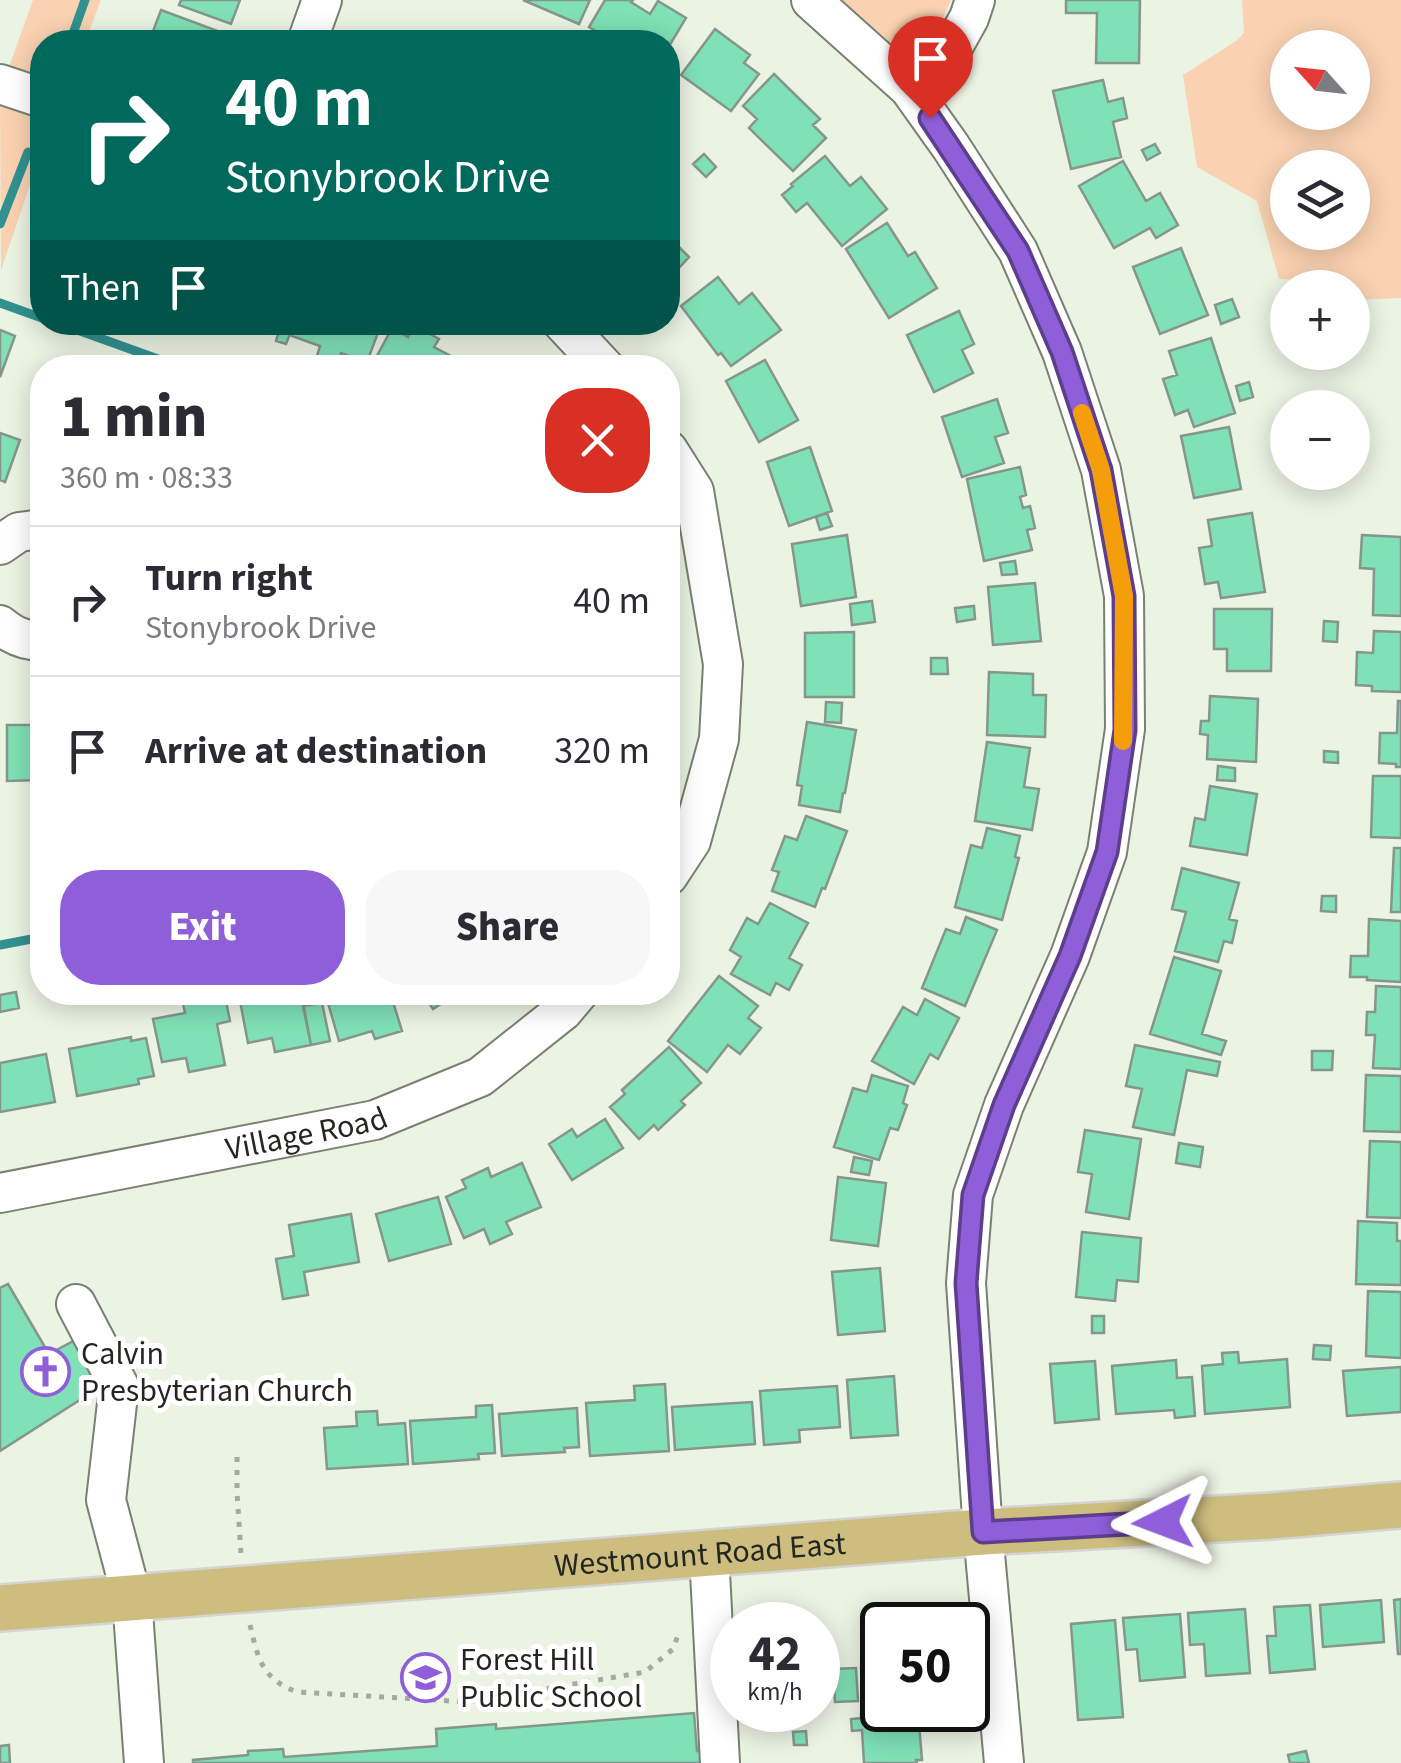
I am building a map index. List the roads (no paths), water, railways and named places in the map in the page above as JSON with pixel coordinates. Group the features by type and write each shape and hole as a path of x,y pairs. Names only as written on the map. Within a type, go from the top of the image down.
{"main road":[{"name":"Westmount Road East","path":"0,1608 983,1532 1401,1505"}],"street":[{"path":"311,30 322,0"},
{"path":"811,0 909,88 1018,251 1062,352 1101,470 1124,596 1125,730 1107,852 1070,956 1004,1105 973,1195 966,1283 1004,1763"},
{"path":"909,88 949,54 975,0"},
{"path":"0,84 30,94"},
{"path":"574,335 594,355"},
{"path":"680,469 694,491 723,664 718,739 691,841 680,858"},
{"path":"0,544 18,532 30,530"},
{"path":"0,625 10,634 30,641"},
{"name":"Village Road","path":"0,1192 375,1120 480,1077 568,1005"},
{"path":"76,1304 118,1386 106,1500 132,1598 144,1763"},
{"path":"710,1553 720,1763"}],"waterway":[{"path":"74,30 85,0"},
{"path":"0,224 28,152"},
{"path":"0,303 30,314"},
{"path":"91,335 147,355"},
{"path":"0,945 30,939"}],"place":[{"name":"Calvin Presbyterian Church","path":"46,1371"},
{"name":"Forest Hill Public School","path":"425,1677"}]}
